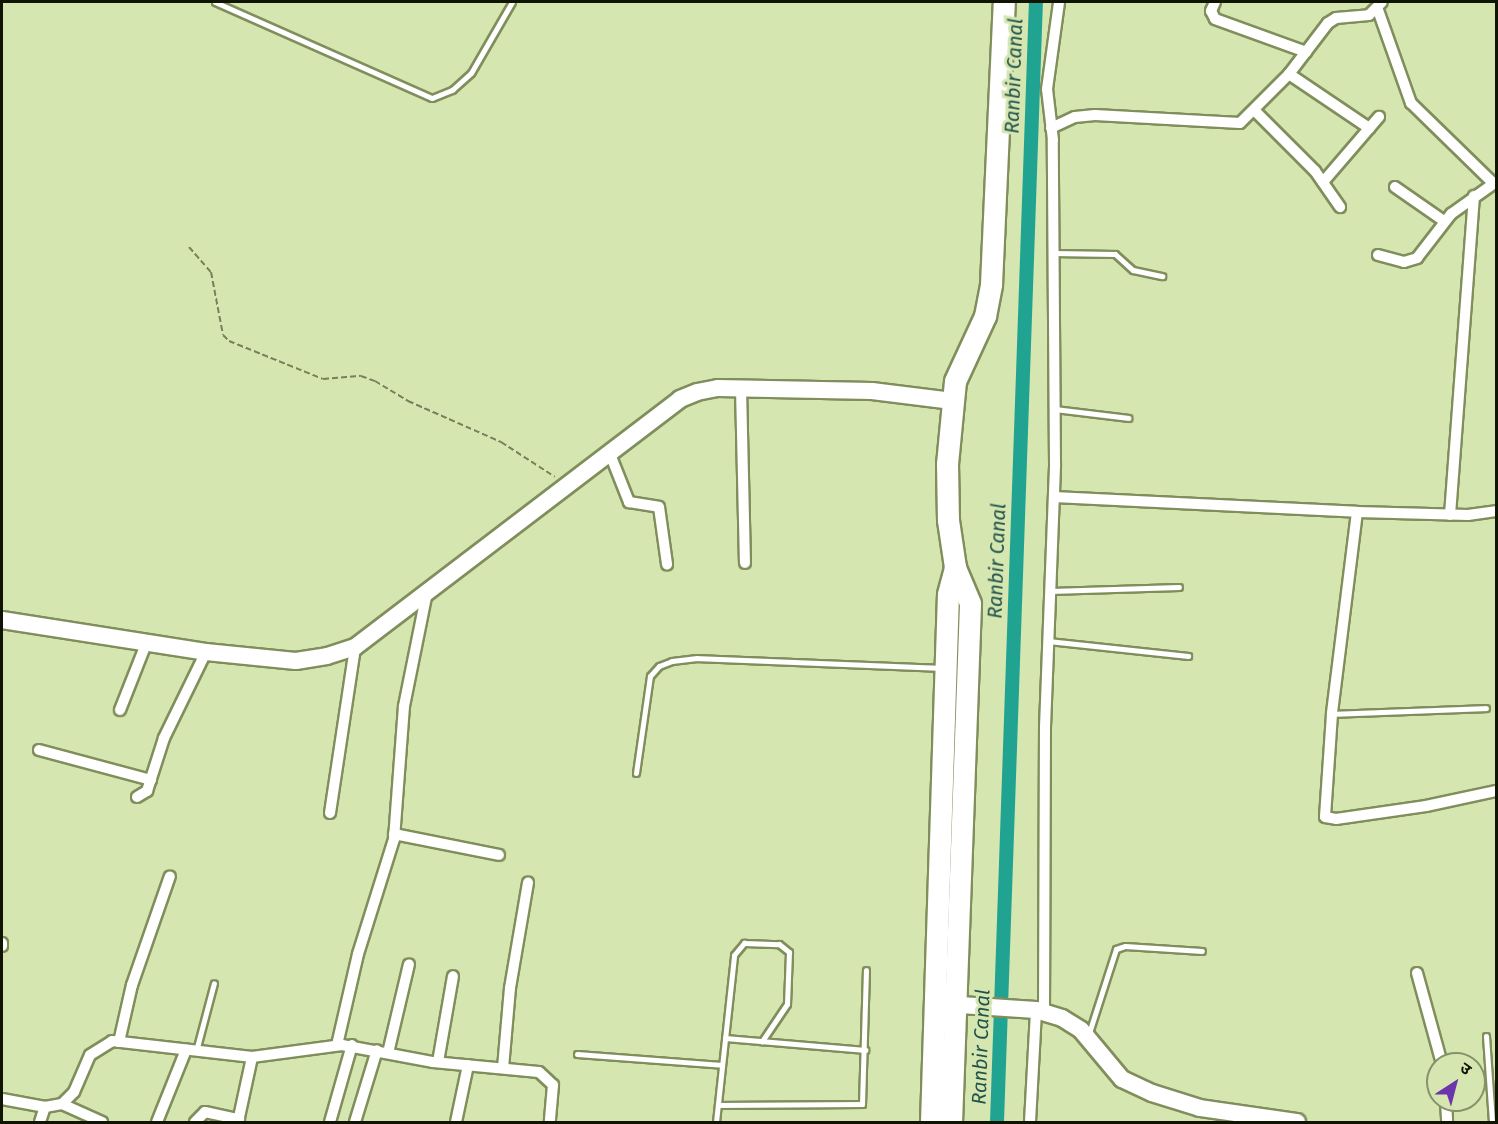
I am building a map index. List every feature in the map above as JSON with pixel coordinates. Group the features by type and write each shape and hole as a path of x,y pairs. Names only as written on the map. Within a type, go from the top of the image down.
{"highway":[{"path":"931,1122 943,1004 970,603 955,567 947,501 952,400 961,364 985,316 991,284 1004,2"},
{"path":"951,1122 943,1004 945,668 948,594 955,567"}],"street":[{"path":"1030,1122 1040,1011 1048,641 1054,497 1051,128 1047,89 1059,2"},
{"path":"1215,2 1210,11 1215,19 1306,52"},
{"path":"1051,128 1075,117 1095,115 1235,124 1255,111 1289,75 1333,19 1369,15 1380,6 1411,103 1494,182 1444,221 1414,260 1404,262 1378,255"},
{"path":"1289,75 1369,129"},
{"path":"1255,111 1323,182 1341,207"},
{"path":"1323,182 1379,117"},
{"path":"1395,187 1444,221"},
{"path":"1450,514 1474,196"},
{"path":"2,620 146,644 296,661 355,647 428,588 610,454 680,399 718,388 741,388 872,391 952,400"},
{"path":"741,388 745,563"},
{"path":"610,454 629,502 659,507 667,564"},
{"path":"1054,497 1357,512 1450,514 1497,511"},
{"path":"1357,512 1332,714 1325,817 1336,819 1426,806 1497,791"},
{"path":"337,1045 358,954 394,834 404,706 428,588"},
{"path":"120,710 146,644"},
{"path":"330,813 355,647"},
{"path":"136,797 146,793 164,738 206,652"},
{"path":"39,750 151,780"},
{"path":"394,834 499,855"},
{"path":"119,1042 132,985 170,876"},
{"path":"503,1068 510,988 528,883"},
{"path":"388,1053 409,964"},
{"path":"1417,973 1439,1052"},
{"path":"438,1062 453,976"},
{"path":"943,1004 983,1005 1040,1011 1062,1018 1087,1037 1122,1079 1152,1093 1200,1108 1297,1122"},
{"path":"62,1104 74,1092 96,1048 119,1042 252,1057 352,1045 438,1062 539,1072 551,1080 554,1092 550,1122"},
{"path":"330,1122 352,1045"},
{"path":"157,1122 191,1050"},
{"path":"355,1122 376,1050"},
{"path":"195,1122 205,1112 238,1120 252,1057"},
{"path":"456,1122 468,1065"},
{"path":"2,1099 45,1107 62,1104 102,1122"},
{"path":"40,1122 45,1107"}],"lane":[{"path":"215,2 432,98 452,90 471,73 512,2"},
{"path":"1053,253 1115,254 1133,270 1162,276"},
{"path":"1055,409 1128,418"},
{"path":"1050,591 1179,587"},
{"path":"1048,641 1188,656"},
{"path":"636,773 650,676 659,666 672,660 711,658 945,668"},
{"path":"1332,714 1486,708"},
{"path":"716,1122 737,949 744,943 779,944 789,955 787,1004 762,1041"},
{"path":"1087,1037 1116,949 1125,946 1202,951"},
{"path":"718,1105 860,1106 864,1099 866,970"},
{"path":"191,1050 214,983"},
{"path":"1486,1035 1492,1122"},
{"path":"725,1038 864,1050"},
{"path":"578,1054 722,1065"}],"path":[{"path":"189,247 211,272 223,335 229,341 323,379 361,376 375,381 408,401 501,442 567,486"}],"waterway":[{"name":"Ranbir Canal","path":"997,1122 1036,2"}]}
